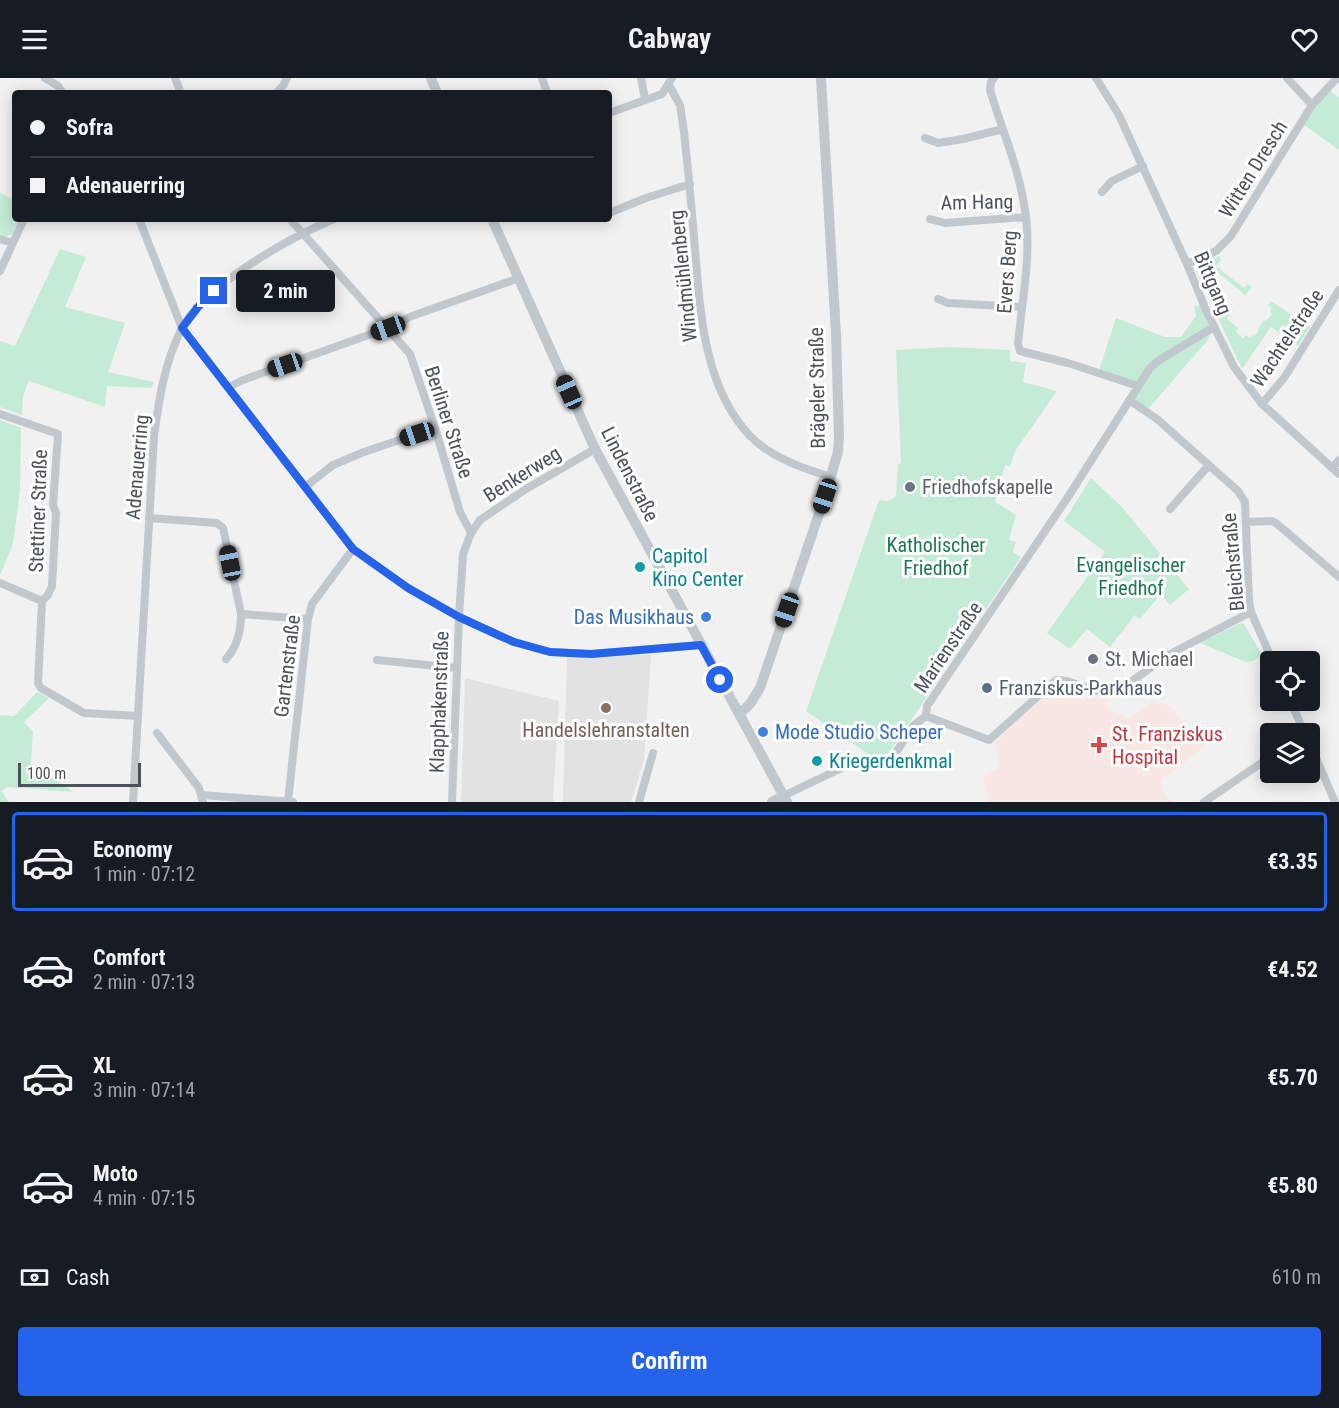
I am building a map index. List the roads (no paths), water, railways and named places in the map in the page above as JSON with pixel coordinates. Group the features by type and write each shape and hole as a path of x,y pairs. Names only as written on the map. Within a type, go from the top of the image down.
{"street":[{"path":"45,78 59,86"},
{"path":"641,78 645,99"},
{"name":"Brägeler Straße","path":"739,714 750,704 760,688 838,452 839,422 821,78"},
{"name":"Evers Berg","path":"994,78 990,90 1018,174 1026,217 1027,256 1018,344 1020,351 1068,363 1138,386"},
{"name":"Bittgang","path":"1096,78 1119,115 1234,367 1262,404 1336,471"},
{"path":"1287,78 1312,105"},
{"name":"Witten Dresch","path":"1187,264 1216,251 1231,236 1312,105 1337,78"},
{"path":"612,112 662,94 670,82"},
{"name":"Windmühlenberg","path":"670,82 680,105 690,184 700,307 711,360 723,394 735,417 751,437 795,465 831,477"},
{"path":"924,138 938,143 1003,129"},
{"path":"1102,192 1112,181 1143,166"},
{"path":"612,212 690,184"},
{"name":"Am Hang","path":"930,219 945,223 1026,217"},
{"path":"0,272 23,222"},
{"path":"139,222 182,328 353,549 408,588 459,617 514,642 550,652 591,654 701,645"},
{"name":"Berliner Straße","path":"293,222 410,354 460,512 471,533"},
{"name":"Adenauerring","path":"133,802 154,436 162,384 171,353 182,328 214,291 303,232 327,222"},
{"name":"Lindenstraße","path":"493,222 596,449 785,799"},
{"path":"0,239 13,243"},
{"path":"229,387 388,328 412,316 519,278"},
{"name":"Wachtelstraße","path":"1262,404 1284,378 1339,290"},
{"path":"938,298 948,303 1021,307"},
{"name":"Marienstraße","path":"785,799 846,766 886,761 893,757 914,725 926,716 927,706 1056,515 1138,386 1158,361 1214,327"},
{"name":"Bleichstraße","path":"1130,400 1157,419 1209,465 1238,491 1245,502 1249,601 1251,612 1268,651"},
{"name":"Stettiner Straße","path":"0,414 58,434 53,505 57,513 52,586 42,601 38,683 41,688 84,712 138,716"},
{"path":"304,487 333,465 435,428"},
{"name":"Benkerweg","path":"471,533 480,520 508,501 596,449"},
{"path":"1336,471 1339,460"},
{"path":"1170,509 1209,465"},
{"path":"149,518 217,522 223,528 241,614 235,649 226,659"},
{"path":"1246,522 1272,520 1339,577"},
{"name":"Klapphakenstraße","path":"452,802 463,554 471,533"},
{"name":"Gartenstraße","path":"288,801 308,619 316,597 353,549"},
{"path":"0,583 42,601"},
{"path":"926,716 989,740 1056,680 1067,681 1097,691 1118,691 1164,658 1251,612"},
{"path":"241,614 308,619"},
{"path":"377,660 457,668"},
{"path":"157,733 199,788 202,798 293,802"},
{"path":"639,802 653,753"},
{"path":"1204,802 1260,764"},
{"path":"1320,767 1335,802"},
{"path":"772,802 785,799"}],"place":[{"name":"Friedhofskapelle","path":"910,487"},
{"name":"Capitol Kino Center","path":"640,567"},
{"name":"Das Musikhaus","path":"706,617"},
{"name":"St. Michael","path":"1093,659"},
{"name":"Franziskus-Parkhaus","path":"987,688"},
{"name":"Handelslehranstalten","path":"606,708"},
{"name":"Mode Studio Scheper","path":"763,732"},
{"name":"St. Franziskus Hospital","path":"1099,745"},
{"name":"Kriegerdenkmal","path":"817,761"}],"park label":[{"name":"Katholischer Friedhof","path":"936,556"},
{"name":"Evangelischer Friedhof","path":"1131,576"}]}
